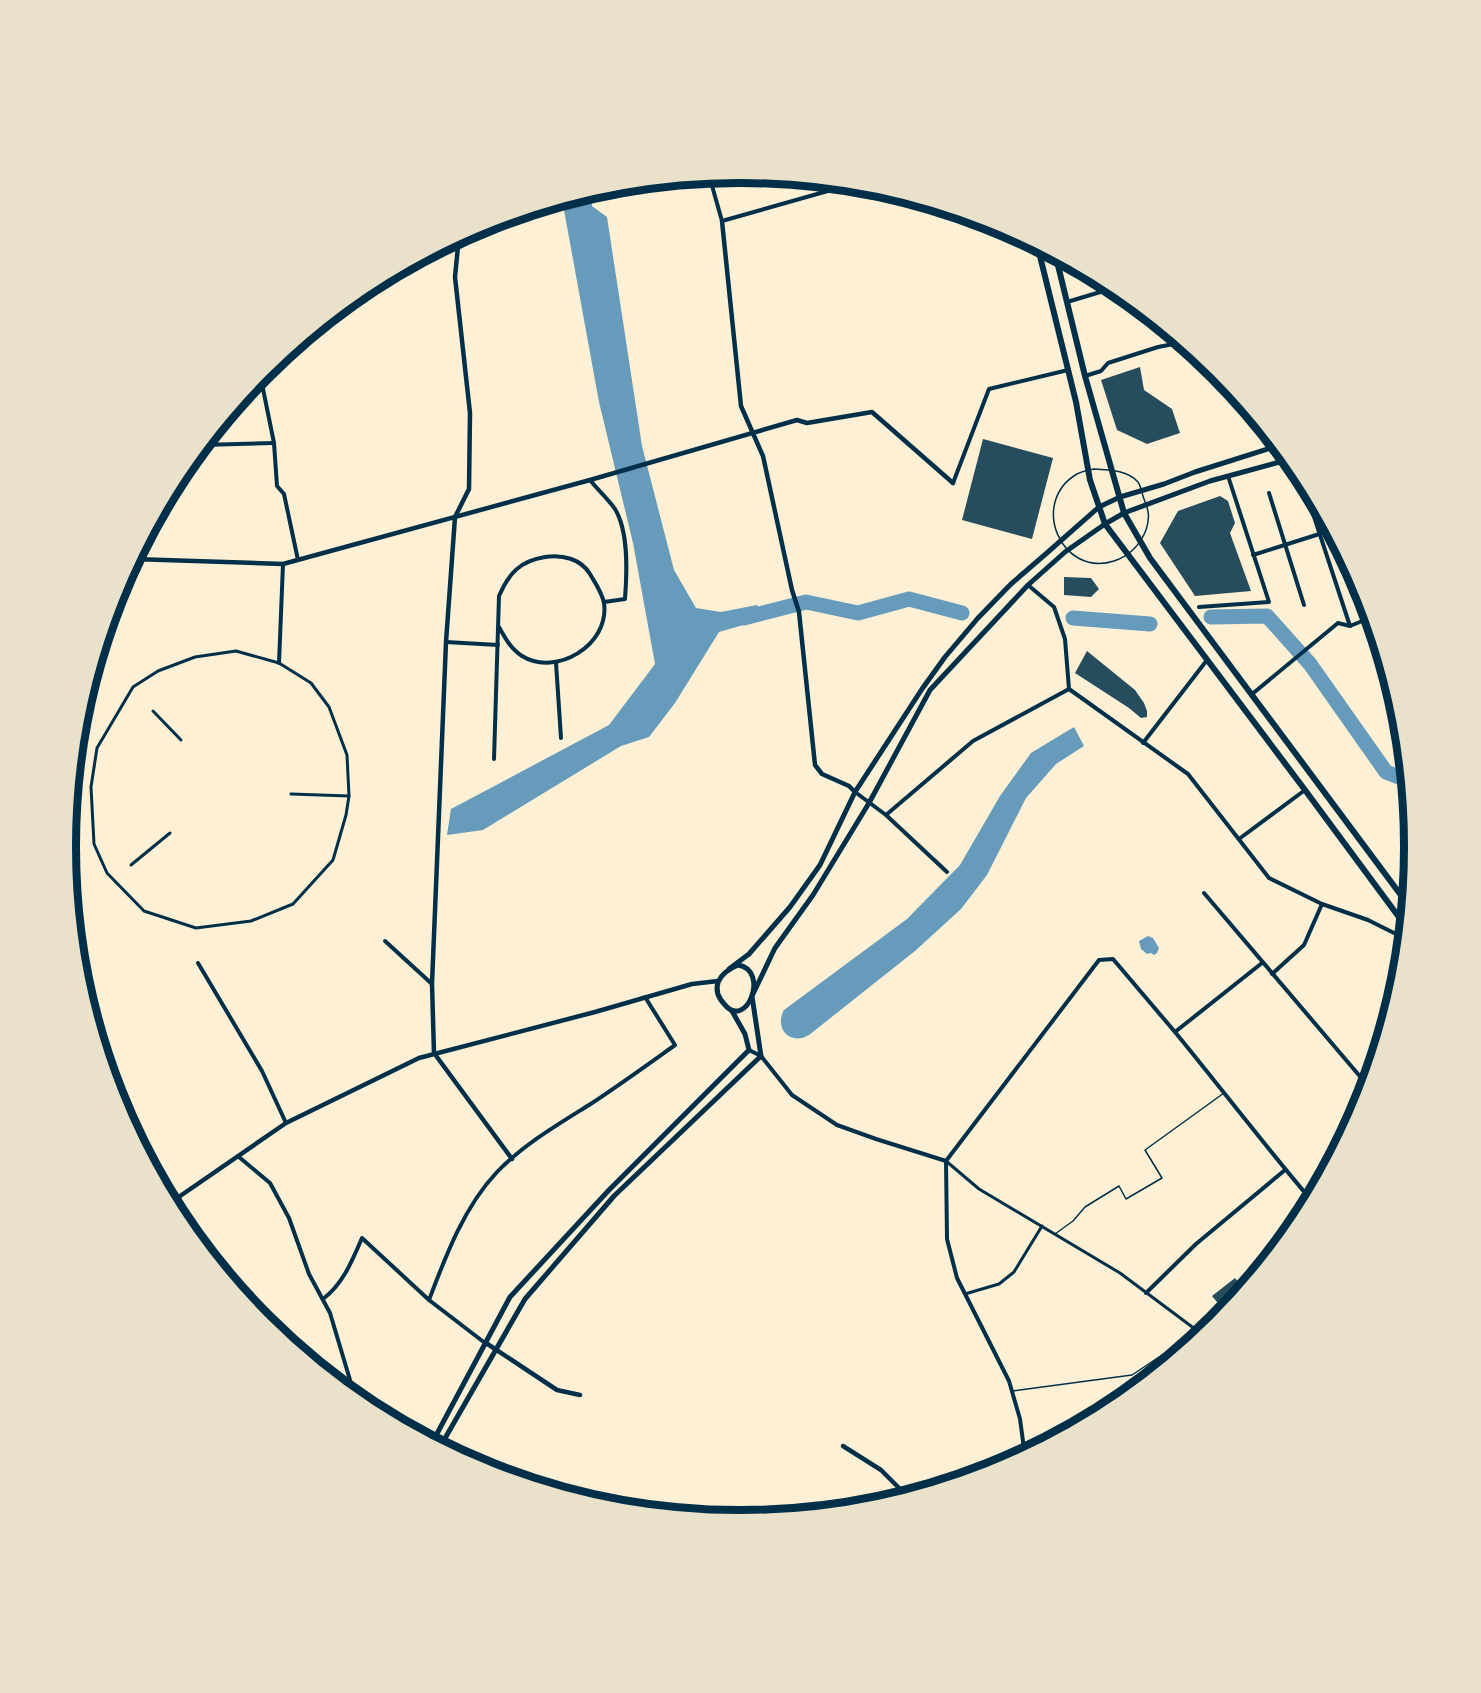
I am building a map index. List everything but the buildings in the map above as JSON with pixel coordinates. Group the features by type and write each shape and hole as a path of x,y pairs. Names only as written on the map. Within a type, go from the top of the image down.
{"highway":[{"path":"1039,254 1076,402 1090,480 1105,524 1400,919"},
{"path":"1057,263 1085,376 1124,513 1150,558 1402,897"}],"main road":[{"path":"436,1436 510,1297 609,1190 749,1050 745,1034 732,1011 721,1001 717,988 718,981 721,975 749,954 790,907 820,865 855,792 945,657 1011,584 1099,507 1120,496 1164,484 1271,448"},
{"path":"732,1011 745,1008 775,948 813,895 869,803 930,690 1028,585 1065,552 1124,513 1200,484 1281,462"},
{"path":"444,1440 525,1299 614,1196 761,1056 752,996 753,978 749,970 742,966 738,965 729,969"}],"street":[{"path":"711,183 722,221 741,406 763,456 792,590 799,612 815,765 822,774 849,786 886,814 947,872"},
{"path":"722,221 834,189"},
{"path":"458,246 455,277 470,413 469,489 454,518 446,642 432,984 434,1053 512,1159"},
{"path":"1067,302 1104,291"},
{"path":"1085,376 1101,371 1108,363 1174,344"},
{"path":"142,559 284,564 590,480 797,420 807,423 872,412 953,483 989,389 1068,370"},
{"path":"262,386 274,442 277,486 285,494 298,560"},
{"path":"212,445 274,442"},
{"path":"1198,607 1269,602 1228,476"},
{"path":"590,480 615,510 621,524 627,561 626,599 604,602"},
{"path":"1269,493 1304,605"},
{"path":"1309,504 1350,626"},
{"path":"1254,555 1325,532"},
{"path":"494,759 498,627 500,596 506,580 516,569 531,560 552,556 572,558 587,568 604,602 600,628 591,643 574,657 556,663 542,663 522,656 508,644 498,627"},
{"path":"279,663 284,564"},
{"path":"1028,585 1054,607 1065,639 1069,689 1188,774 1269,878 1322,904 1368,920 1399,935"},
{"path":"1251,695 1338,623 1350,626 1364,620"},
{"path":"446,642 498,645"},
{"path":"236,651 279,663 311,682 329,707 347,755 349,796 333,860 293,904 251,921 196,928 144,911 107,873 94,844 91,788 98,748 133,687 158,671 195,657 236,651"},
{"path":"1143,742 1207,660"},
{"path":"556,663 561,738"},
{"path":"886,814 973,741 1069,689"},
{"path":"153,711 181,740"},
{"path":"1239,840 1305,790"},
{"path":"291,794 349,796"},
{"path":"131,865 170,833"},
{"path":"1398,891 1403,888"},
{"path":"1204,893 1362,1080"},
{"path":"1272,974 1304,945 1322,904"},
{"path":"385,941 432,984"},
{"path":"1024,1447 1020,1419 1009,1381 957,1278 947,1239 946,1161 1099,960 1113,959 1306,1194"},
{"path":"198,963 262,1071 286,1123"},
{"path":"1175,1032 1262,963"},
{"path":"177,1198 286,1123 419,1058 692,984 718,981"},
{"path":"429,1300 443,1262 475,1200 497,1172 528,1145 675,1045 645,997"},
{"path":"749,1050 761,1056 792,1095 837,1125 946,1161 979,1189 1120,1273 1196,1329"},
{"path":"239,1157 270,1183 289,1218 309,1274 330,1313 351,1384"},
{"path":"1146,1293 1196,1244 1285,1170"},
{"path":"965,1294 999,1284 1014,1272 1042,1226"},
{"path":"323,1299 336,1288 349,1268 362,1238 429,1300 495,1351 556,1390 580,1395"},
{"path":"843,1446 880,1470 901,1491"}],"lane":[{"path":"1054,1234 1073,1221 1085,1207 1119,1186 1126,1199 1162,1178 1145,1150 1225,1093"},
{"path":"1012,1391 1132,1375 1184,1340"}],"water":[{"path":"592,200 592,206 607,217 642,446 674,570 696,608 721,612 757,605 767,618 719,632 675,703 649,737 621,746 483,830 447,835 451,809 609,725 655,664 633,543 599,402 563,207"},
{"path":"1074,727 1084,746 1056,764 1026,798 987,875 961,909 915,951 809,1035 796,1038 786,1034 781,1023 784,1010 907,919 960,865 1000,796 1031,753"},
{"path":"1148,936 1153,938 1159,948 1154,955 1147,954 1141,949 1139,941"}],"waterway":[{"path":"744,618 806,602 858,613 909,599 962,613"},
{"path":"1211,617 1267,616 1310,664 1386,772 1401,778"},
{"path":"1073,618 1150,624"}]}
